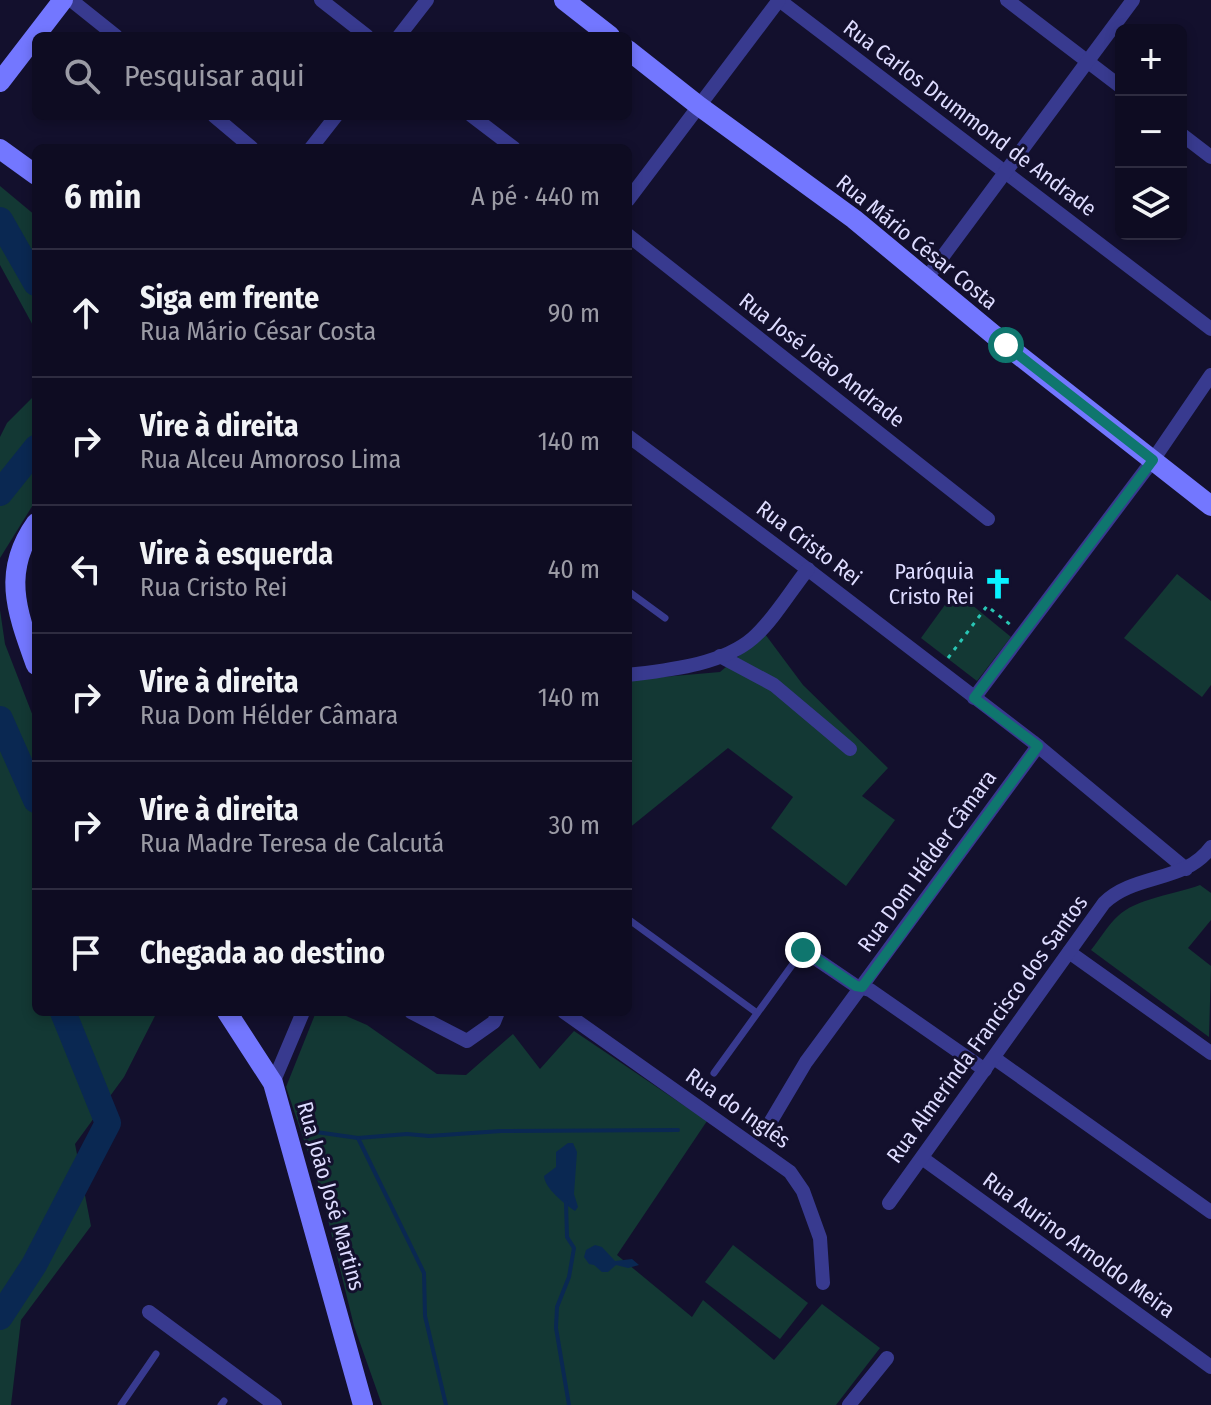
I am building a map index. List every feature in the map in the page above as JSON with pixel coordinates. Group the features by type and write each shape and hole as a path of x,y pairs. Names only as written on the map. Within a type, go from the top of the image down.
{"street":[{"path":"38,32 63,0"},
{"path":"71,0 111,32"},
{"path":"321,0 362,32"},
{"path":"402,32 427,0"},
{"path":"564,0 605,32"},
{"path":"632,195 779,0"},
{"name":"Rua Carlos Drummond de Andrade","path":"779,0 1211,329"},
{"path":"1007,0 1115,82"},
{"path":"926,279 1133,0"},
{"path":"0,82 32,40"},
{"name":"Rua Mário César Costa","path":"632,53 854,219 1006,345 1211,506"},
{"path":"219,120 247,144"},
{"path":"314,144 333,120"},
{"path":"477,120 509,144"},
{"path":"1187,139 1211,157"},
{"path":"0,149 32,172"},
{"name":"Rua José João Andrade","path":"632,238 988,519"},
{"path":"974,698 1153,460 1211,375"},
{"name":"Rua Cristo Rei","path":"632,439 808,569 1038,746 1186,869"},
{"path":"30,546 16,565 15,596 32,652"},
{"path":"632,674 731,652 755,637 808,569"},
{"path":"720,656 774,685 850,749"},
{"name":"Rua Dom Hélder Câmara","path":"771,1121 806,1062 1038,746"},
{"name":"Rua Almerinda Francisco dos Santos","path":"889,1203 1113,895 1139,881 1186,869 1211,847"},
{"path":"803,950 856,986 870,990 990,1064 1211,1212"},
{"path":"1069,952 1210,1049"},
{"name":"Rua João José Martins","path":"230,1016 273,1083 363,1405"},
{"path":"273,1083 301,1016"},
{"path":"419,1016 467,1041 494,1022 496,1016"},
{"name":"Rua do Inglês","path":"570,1016 790,1172 803,1191 820,1238 823,1283"},
{"name":"Rua Aurino Arnoldo Meira","path":"922,1158 1211,1367"},
{"path":"149,1312 275,1405"},
{"path":"849,1405 887,1358"}],"lane":[{"path":"632,594 665,618"},
{"path":"632,922 757,1013"},
{"path":"714,1073 803,950"},
{"path":"121,1405 156,1354"}],"path":[{"path":"938,670 987,606 1022,634"}],"green space":[{"path":"0,186 32,213 32,324 0,265"},
{"path":"32,398 32,506 0,558 0,437 7,423"},
{"path":"1177,574 1211,601 1211,685 1202,697 1124,638"},
{"path":"955,591 1011,637 977,681 921,638"},
{"path":"0,610 5,644 32,714 32,1016 155,1016 124,1077 75,1144 91,1226 21,1320 11,1405 0,1405"},
{"path":"765,634 803,685 888,768 862,796 895,820 846,886 771,828 793,797 728,748 632,826 632,680 720,672"},
{"path":"1200,885 1211,893 1211,920 1188,948 1211,966 1209,1037 1091,950 1125,910"},
{"path":"314,1016 346,1016 367,1025 437,1074 466,1075 513,1034 540,1069 574,1031 707,1121 617,1255 692,1317 703,1300 774,1360 822,1304 880,1348 836,1405 382,1405 354,1326 321,1191 286,1087"},
{"path":"733,1245 808,1303 780,1339 705,1282"}],"water":[{"path":"573,1143 577,1152 574,1194 578,1207 575,1211 552,1191 544,1176 556,1167 556,1152"},
{"path":"595,1245 602,1247 615,1261 632,1259 639,1265 628,1268 616,1265 608,1272 602,1272 584,1257 586,1250"}],"waterway":[{"path":"0,220 32,276"},
{"path":"0,493 32,453"},
{"path":"0,719 32,791"},
{"path":"0,1317 34,1265 108,1123 65,1016"},
{"path":"309,1131 358,1138 501,1131 678,1130"},
{"path":"358,1138 424,1273 425,1316 446,1405"},
{"path":"566,1202 567,1237 574,1248 569,1277 557,1307 556,1328 569,1405"}],"place":[{"name":"Paróquia Cristo Rei","path":"998,584"}],"route":[{"path":"803,950 862,987 1038,746 974,698 1153,460 1006,345"}]}
